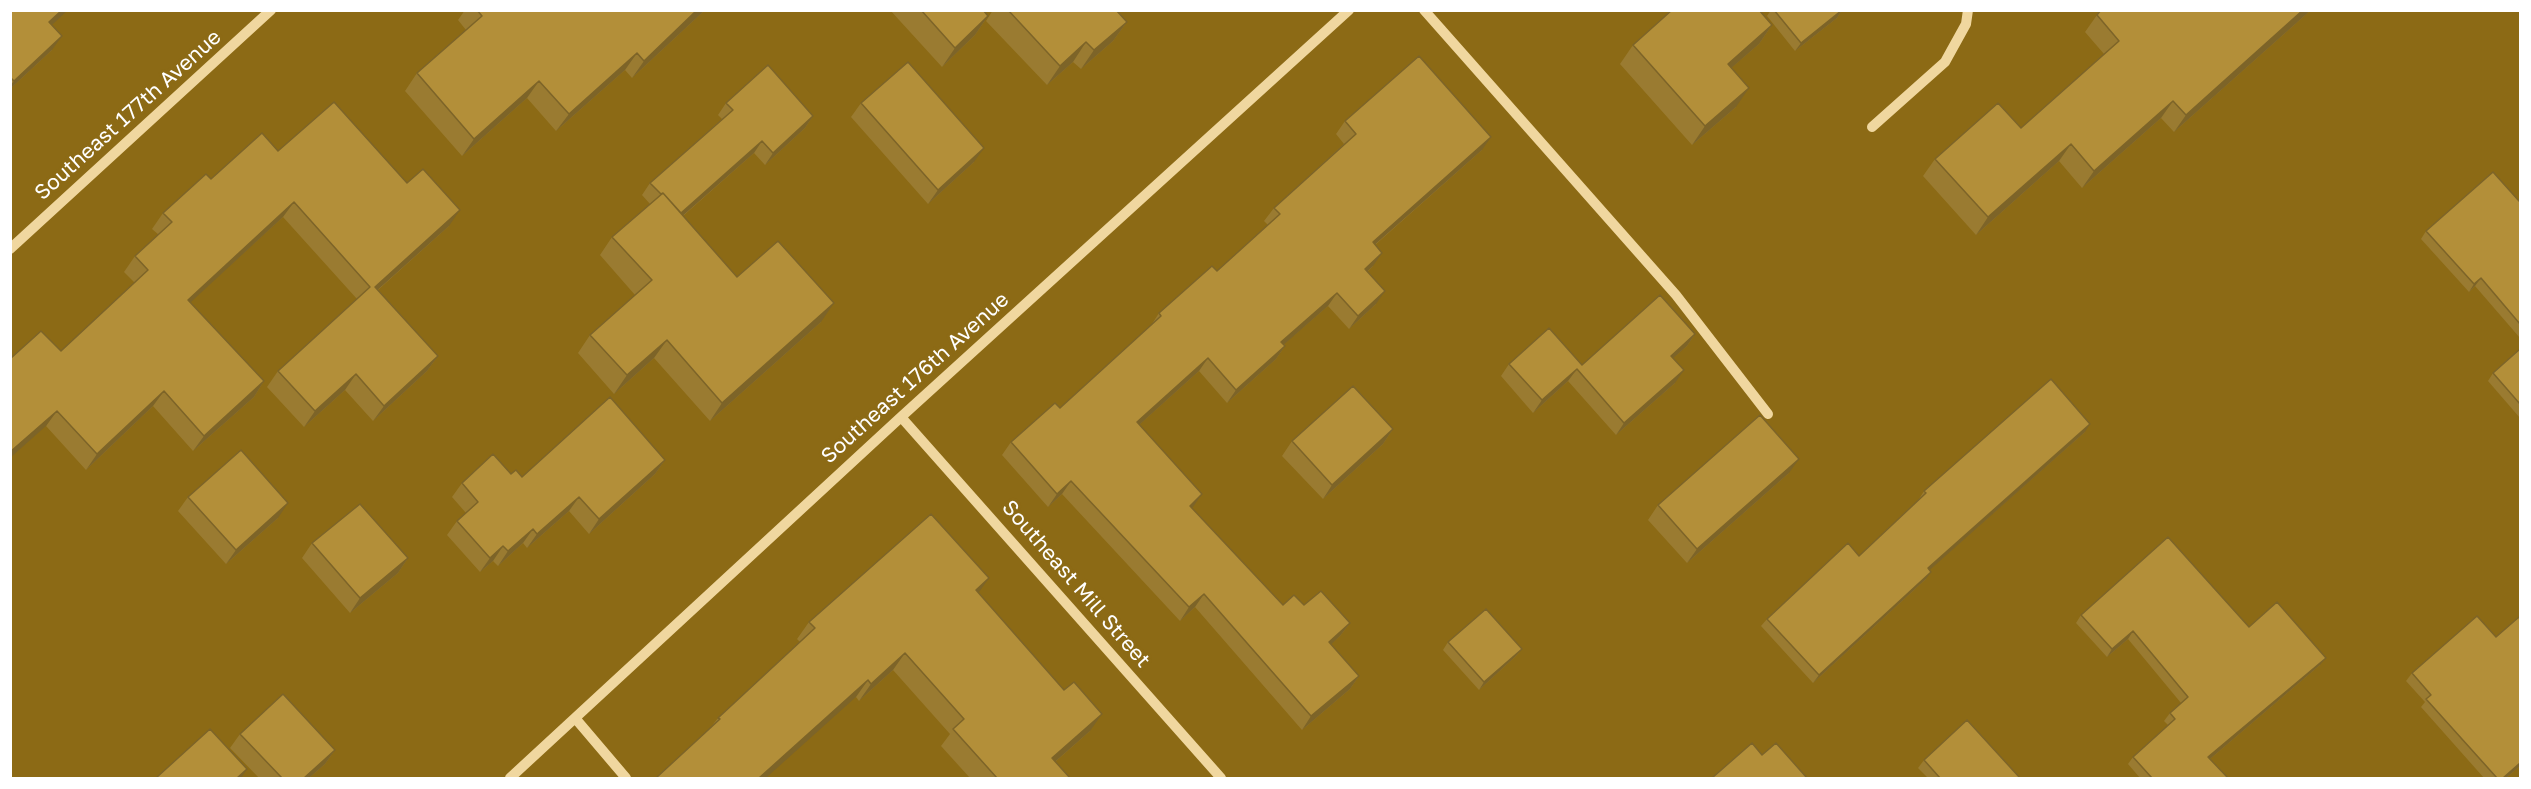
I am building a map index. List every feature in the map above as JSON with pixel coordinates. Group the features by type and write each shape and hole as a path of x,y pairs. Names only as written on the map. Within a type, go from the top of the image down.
{"street":[{"name":"Southeast 177th Avenue","path":"11,248 271,10"},
{"name":"Southeast 176th Avenue","path":"510,778 901,417 1349,10"},
{"path":"1424,10 1676,295 1768,414"},
{"path":"1872,127 1945,62 1966,24 1968,10"},
{"name":"Southeast Mill Street","path":"901,417 1221,778"},
{"path":"575,718 626,778"}],"building":[{"path":"10,10 62,10 49,22 62,36 14,81 10,77"},
{"path":"477,10 697,10 644,61 637,53 569,114 539,81 474,139 417,73 482,16"},
{"path":"921,10 983,10 988,16 955,48"},
{"path":"1008,10 1116,10 1127,22 1094,50 1086,42 1060,66"},
{"path":"1672,10 1759,10 1772,25 1728,64 1749,88 1705,126 1633,45"},
{"path":"1774,10 1842,10 1801,43"},
{"path":"2101,10 2303,10 2186,115 2173,101 2094,171 2071,144 1988,217 1935,159 1998,103 2021,128 2119,41 2097,15"},
{"path":"1419,56 1491,137 1373,242 1382,253 1365,269 1385,291 1358,316 1337,293 1281,342 1285,346 1236,390 1208,358 1137,422 1202,494 1190,506 1283,605 1294,595 1304,605 1321,591 1350,623 1329,642 1359,676 1311,716 1204,594 1189,607 1071,481 1057,494 1011,442 1055,403 1060,408 1161,316 1159,313 1212,266 1217,271 1280,214 1274,208 1356,134 1345,121"},
{"path":"908,62 984,148 938,190 861,103"},
{"path":"768,65 813,116 773,153 762,141 681,213 663,193 661,194 650,183 733,110 726,103"},
{"path":"334,102 407,183 423,169 460,210 375,287 438,356 384,406 356,374 315,411 278,371 370,287 294,202 188,300 264,381 204,436 164,391 97,454 57,411 10,452 10,359 41,331 61,351 148,270 135,256 172,222 163,213 206,174 211,179 262,133 278,151"},
{"path":"2493,172 2520,200 2520,324 2481,278 2474,284 2426,231"},
{"path":"663,193 737,277 778,241 834,303 722,403 667,340 627,375 590,335 652,280 612,237"},
{"path":"1660,295 1695,334 1671,356 1684,370 1624,423 1577,369 1542,400 1509,364 1549,328 1582,365"},
{"path":"2520,349 2520,404 2493,373"},
{"path":"2051,379 2090,424 1928,568 1931,572 1819,675 1767,619 1848,543 1859,556 1926,493 1924,491"},
{"path":"1353,386 1393,429 1332,485 1292,441"},
{"path":"610,397 665,460 599,519 579,497 537,534 533,529 508,551 503,546 490,558 457,521 478,502 462,483 493,454 511,474 516,470 522,477"},
{"path":"1760,415 1799,459 1697,549 1658,505"},
{"path":"241,450 288,503 236,550 188,497"},
{"path":"360,504 408,558 360,598 312,543"},
{"path":"931,514 989,578 976,590 1064,690 1074,682 1102,714 1052,758 1070,778 997,778 953,729 964,719 905,653 871,684 868,680 759,778 656,778 815,628 809,622"},
{"path":"2168,537 2249,627 2277,602 2326,658 2208,757 2228,778 2152,778 2133,757 2175,719 2170,713 2188,697 2133,631 2112,649 2081,615"},
{"path":"1486,609 1522,649 1484,682 1448,642"},
{"path":"2477,616 2496,637 2519,617 2520,619 2520,763 2503,778 2497,778 2426,699 2431,695 2412,673"},
{"path":"283,694 335,750 304,778 282,778 240,734"},
{"path":"1967,720 2020,778 1940,778 1924,760"},
{"path":"210,729 247,769 237,778 156,778"},
{"path":"1752,743 1762,755 1776,743 1807,778 1712,778"}]}
